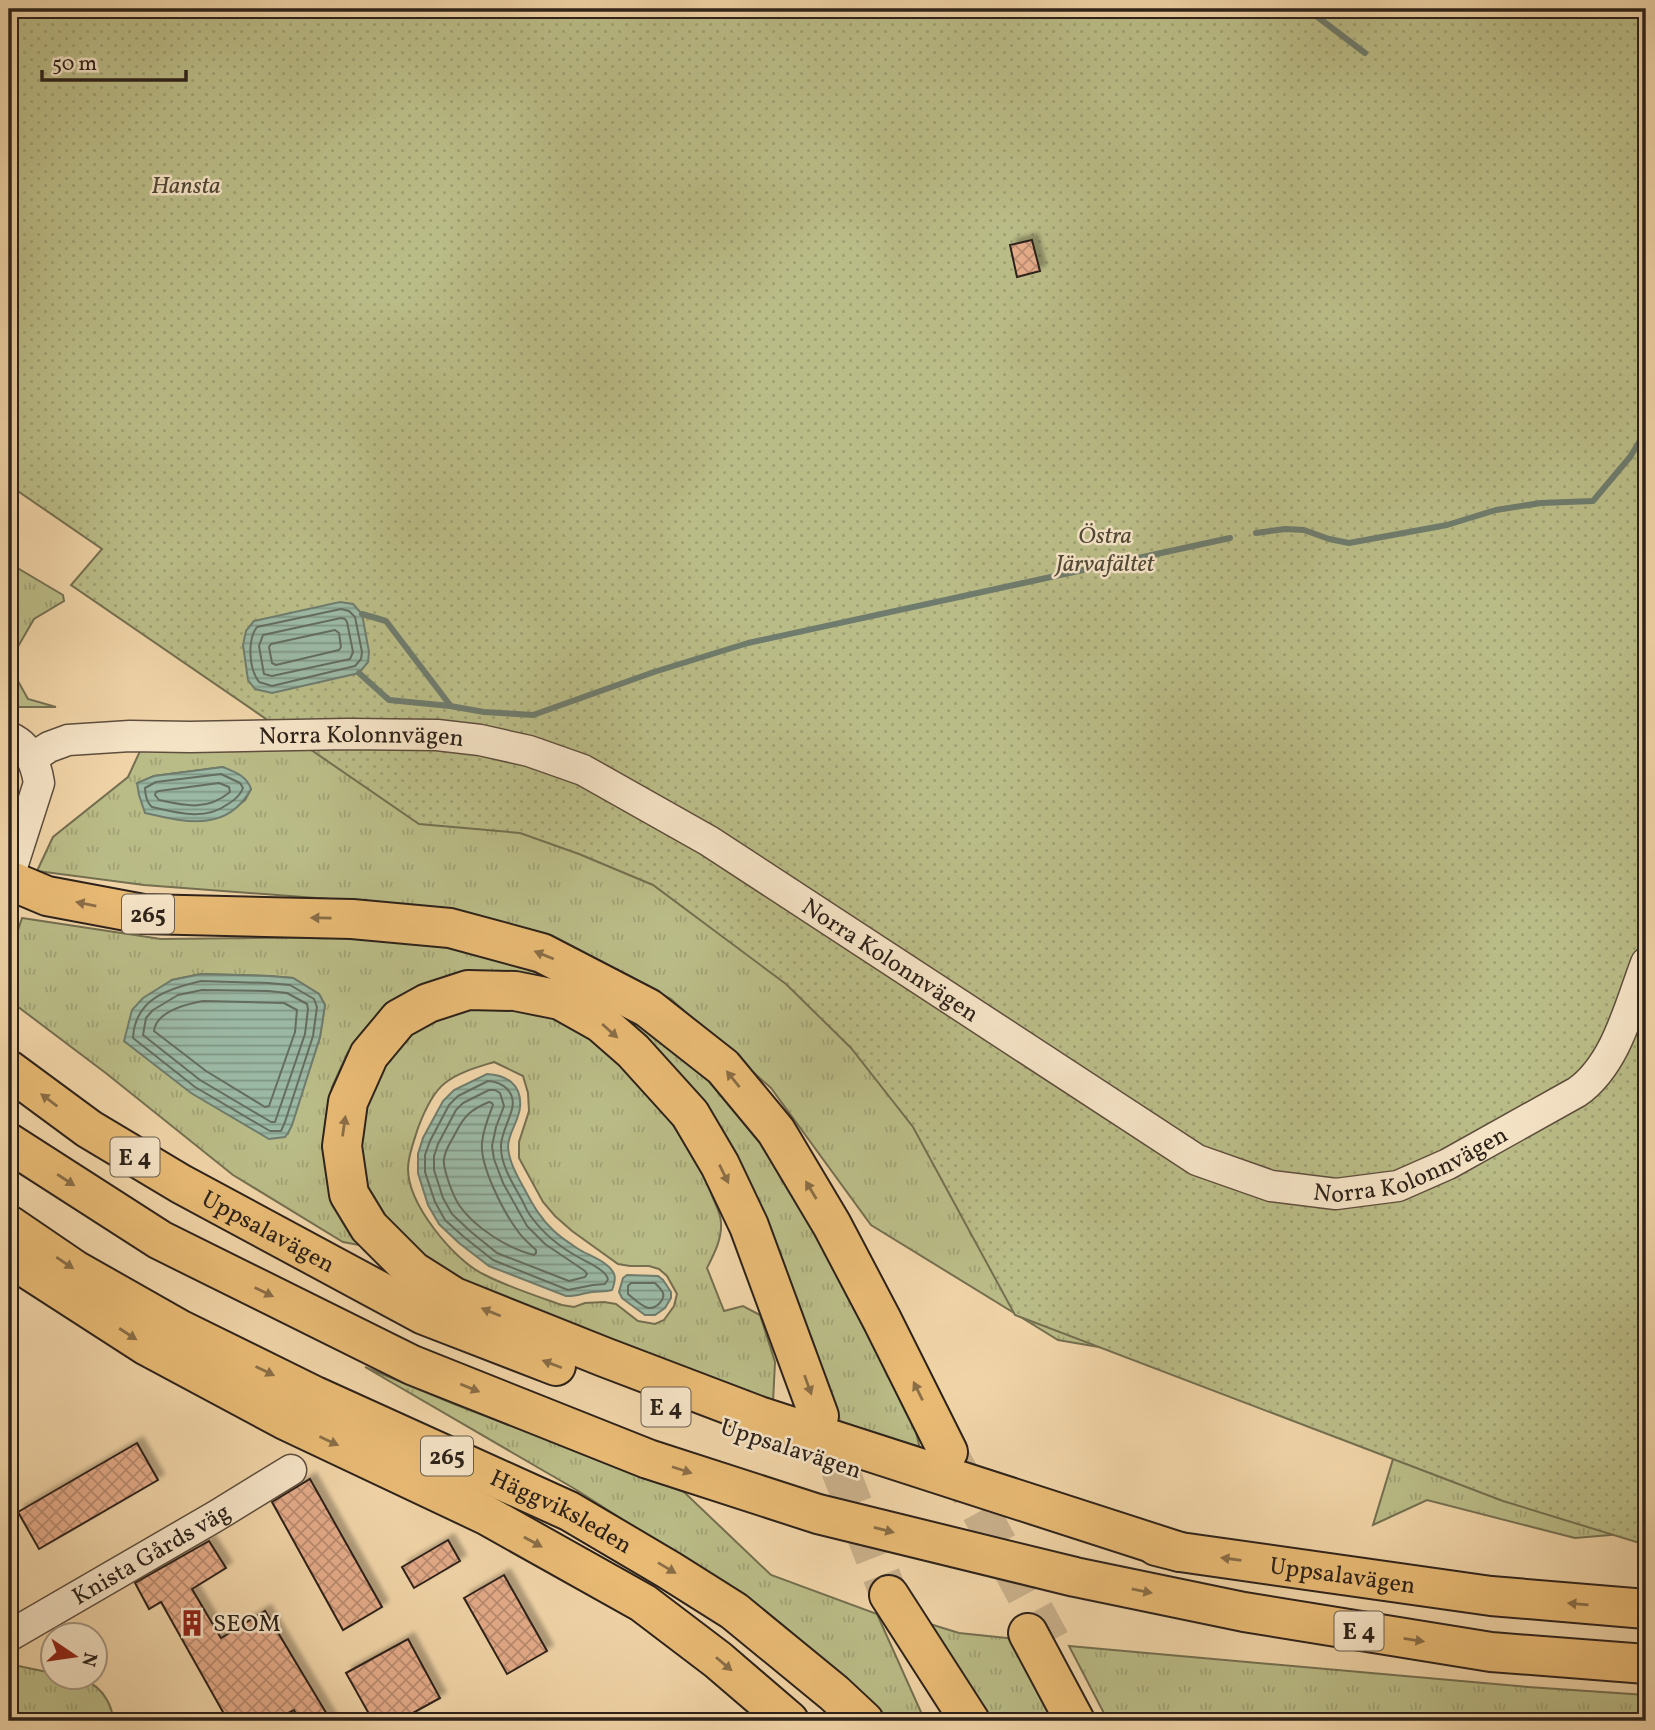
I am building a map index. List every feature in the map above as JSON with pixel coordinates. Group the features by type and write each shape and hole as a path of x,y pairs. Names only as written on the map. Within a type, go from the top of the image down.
{"highway":[{"name":"265","path":"11,872 47,896 142,914 352,919 450,928 542,953 648,1008 723,1067 776,1132 832,1225 948,1452"},
{"path":"819,1416 748,1226 720,1165 690,1114 633,1051 601,1023 560,1000 515,990 468,990 428,1003 399,1019 369,1055 348,1102 341,1146 349,1194 369,1227 412,1271 454,1297 759,1416 1180,1552"},
{"name":"Uppsalavägen","path":"9,1070 89,1129 181,1184 424,1315 639,1398 852,1469 1180,1552 1490,1596 1646,1609"},
{"name":"Uppsalavägen","path":"9,1143 160,1240 412,1365 648,1459 818,1514 1075,1577 1244,1612 1491,1652 1646,1664"},
{"name":"Häggviksleden","path":"9,1225 75,1270 179,1329 315,1396 569,1511 734,1611 864,1721"},
{"path":"9,1257 147,1346 285,1420 485,1515 643,1603 718,1660 789,1721"},
{"path":"941,1721 889,1595 970,1721"},
{"path":"1075,1721 1040,1637 1097,1721"}],"street":[{"name":"Norra Kolonnvägen","path":"18,745 49,747 68,740 130,736 437,735 480,740 529,751 583,770 709,841 1197,1160 1271,1186 1336,1194 1398,1186 1448,1164 1577,1092 1586,1086 1614,1049 1646,963"},
{"path":"11,872 39,783 37,769 18,745"},
{"name":"Knista Gårds väg","path":"9,1636 216,1516 291,1469"}],"green space":[{"name":"Östra Järvafältet","path":"9,9 1646,9 1646,1545 1503,1501 1015,1315 913,1127 851,1048 786,984 653,885 520,833 419,824 71,585 102,549 9,485"},
{"path":"9,563 63,595 64,601 34,619 9,662"},
{"path":"9,662 28,699 56,707 9,707"},
{"path":"358,741 503,756 1646,1532 1575,1538 1427,1500 1373,1525 1407,1413 1257,1374 1058,1340 871,1225 771,1088 671,999 600,961 533,931 383,903 144,885 37,871 53,837 128,777 141,749","holes":["223,767 251,789 245,800 234,809 138,783 154,776"]},
{"path":"22,918 161,939 357,937 420,942 482,954 547,976 639,1024 667,1042 721,1091 766,1147 820,1235 916,1432 920,1449 843,1428 839,1417 835,1417 739,1179 575,997 386,1010 348,1052 332,1087 324,1148 364,1246 343,1242 233,1175 9,1000 9,957","holes":["201,974 293,978 319,994 325,1005 320,1037 288,1133 172,980"]},
{"path":"477,1003 534,1008 566,1022 592,1040 618,1061 642,1086 683,1140 699,1167 717,1208 721,1219 720,1235 707,1268 724,1311 743,1306 760,1315 775,1362 773,1402 453,1283 405,1247 358,1175 360,1091 415,1024","holes":["494,1062 523,1076 529,1111 519,1142 519,1158 543,1202 572,1231 618,1264 649,1266 659,1269 667,1276 677,1294 674,1306 664,1320 655,1324 638,1321 616,1304 604,1302 585,1303 574,1307 562,1305 502,1283 471,1267 446,1243 424,1214 410,1183 408,1164 420,1122 436,1092 456,1076"]},
{"path":"365,1367 684,1492 771,1575 877,1614 925,1721 872,1721 695,1566 575,1489"},
{"path":"930,1624 959,1633 1016,1639 1060,1721 987,1721"},
{"path":"1069,1646 1646,1695 1646,1721 1108,1721"},
{"path":"9,1664 38,1670 38,1692 102,1692 113,1721 9,1721"}],"water":[{"path":"340,602 353,604 362,614 369,652 368,662 359,673 272,693 255,689 248,680 243,645 246,631 254,621"},
{"path":"223,767 244,778 251,789 230,813 204,821 190,821 145,813 137,783 154,776"},
{"path":"201,974 293,978 319,994 325,1005 320,1037 292,1125 285,1137 269,1139 191,1093 124,1041 132,1010 143,998 172,980"},
{"path":"487,1074 506,1079 518,1092 519,1112 508,1147 515,1171 532,1203 557,1234 612,1270 615,1278 612,1290 566,1296 489,1266 439,1224 428,1205 418,1173 418,1154 423,1138 443,1101 454,1090"},
{"path":"627,1275 658,1276 663,1280 671,1292 671,1298 665,1308 655,1315 645,1315 622,1298 619,1292 623,1278"}],"building":[{"path":"1032,240 1040,271 1017,277 1010,245"},
{"path":"137,1443 158,1480 39,1549 18,1512"},
{"path":"310,1479 382,1607 343,1630 272,1502"},
{"path":"448,1540 460,1561 414,1588 402,1567"},
{"name":"SEOM","path":"209,1541 226,1568 192,1589 221,1638 265,1611 331,1721 300,1721 294,1710 273,1721 228,1721 161,1602 149,1609 135,1583"},
{"path":"504,1575 547,1651 507,1674 464,1598"},
{"path":"408,1639 440,1698 409,1715 413,1721 373,1721 346,1673"}],"waterway":[{"path":"1307,9 1365,53"},
{"path":"1256,533 1285,529 1304,530 1349,543 1447,525 1496,510 1541,503 1593,501 1630,457 1646,431"},
{"path":"359,673 389,700 533,715 654,672 748,643 1230,538"},
{"path":"362,614 386,621 450,705"}],"tunnel":[{"path":"819,1416 889,1595"},
{"path":"953,1461 1051,1641"}],"place":[{"name":"SEOM","path":"192,1623"}],"park label":[{"name":"Hansta","path":"186,185"}]}
